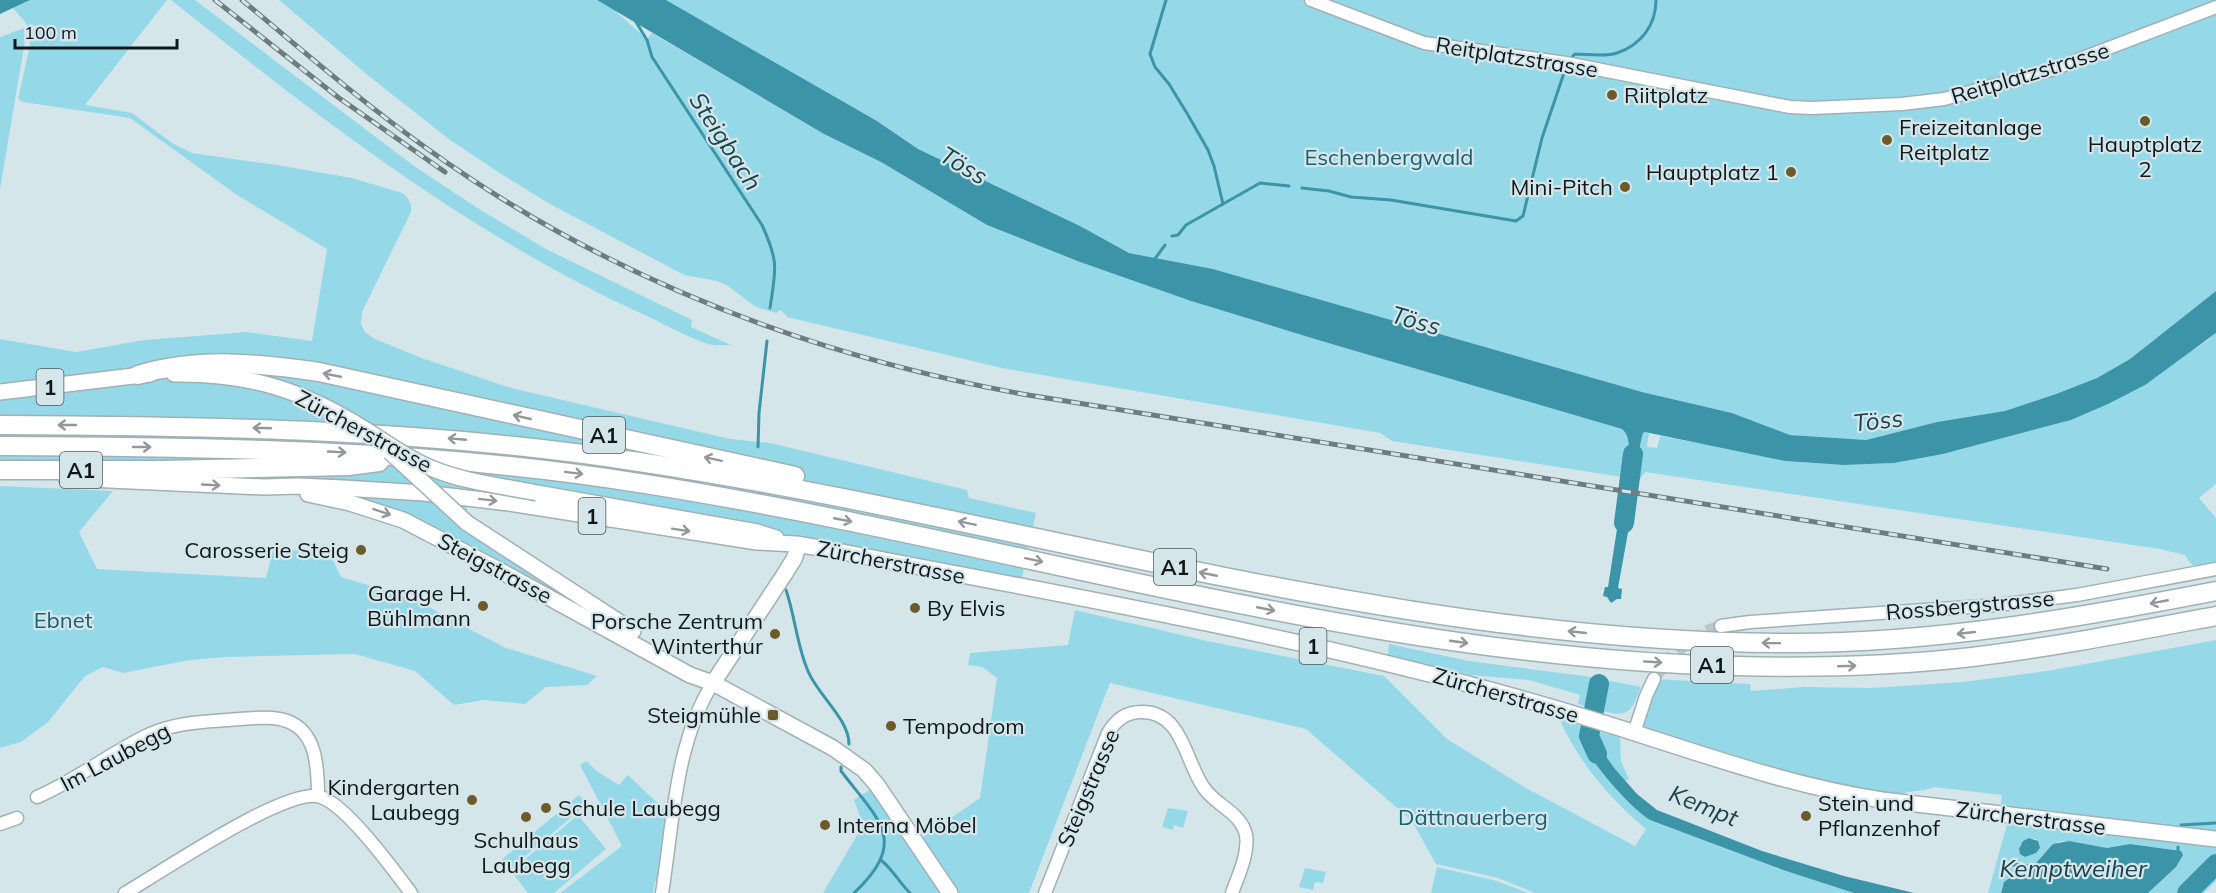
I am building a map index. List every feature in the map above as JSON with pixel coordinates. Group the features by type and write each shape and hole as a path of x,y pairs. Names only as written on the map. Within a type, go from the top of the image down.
{"highway":[{"name":"A1","path":"138,375 167,366 206,363 319,372 815,480 911,511"},
{"name":"A1","path":"0,425 269,428 356,432 490,442 585,454 699,471 911,511 1190,570 1347,600 1490,622 1645,638 1800,643 1916,638 2051,621 2216,591"},
{"name":"A1","path":"0,446 249,448 411,456 545,470 684,490 845,520 1151,586 1323,620 1448,640 1584,657 1731,666 1908,663 2045,647 2216,616"},
{"name":"A1","path":"0,470 162,470 348,466 411,456"}],"main road":[{"name":"Zürcherstrasse","path":"0,392 138,375 206,374 250,380 288,390 335,411 413,460 451,475 537,493 758,531 797,544 1330,649 1482,687 1579,715 1769,776 1865,798 2215,839"},
{"name":"Steigstrasse","path":"366,430 467,523 629,629 695,666 713,683"},
{"name":"Zürcherstrasse","path":"0,476 264,488 298,486 456,496 757,542 797,544"},
{"name":"Steigstrasse","path":"264,488 350,503 403,520 507,574 690,675 713,683 833,748 864,770 877,785 950,893"},
{"path":"713,683 794,559 797,544"}],"street":[{"name":"Reitplatzstrasse","path":"1311,0 1424,43 1566,63 1790,107 1812,108 1902,104 1965,94 2051,70 2216,7"},
{"name":"Rossbergstrasse","path":"1721,626 1998,605 2077,595 2216,569"},
{"path":"1634,733 1654,679"},
{"path":"662,893 685,751 697,714 713,683"},
{"name":"Steigstrasse","path":"1045,893 1108,733 1124,716 1144,712 1160,716 1172,724 1204,789 1234,815 1244,829 1245,850 1232,893"},
{"name":"Im Laubegg","path":"37,797 65,784 141,738 163,729 192,722 263,718 286,721 299,729 309,740 317,760 318,796"},
{"path":"125,893 242,822 280,805 318,796 331,802 356,825 411,893"},
{"path":"0,825 17,818"}],"green space":[{"path":"30,0 167,0 85,105 132,113 172,143 192,153 352,178 402,193 410,203 411,212 362,312 361,324 365,332 375,339 422,358 511,388 730,439 770,443 967,490 969,498 1036,513 1020,587 467,498 467,523 616,621 618,634 426,531 328,498 264,487 0,476 0,339 76,352 144,340 247,332 312,341 327,249 237,195 130,118 23,102 18,99 30,45 26,23 13,8"},
{"path":"171,0 195,0 414,166 479,209 546,249 692,320 691,327 731,345 711,345 690,337 575,281 514,246 395,170 282,87"},
{"path":"279,0 597,0 613,9 647,39 652,33 824,134 881,162 987,225 1080,262 1191,301 1622,429 1629,446 1624,479 1392,441 1380,433 1002,368 787,317 781,310 776,313 756,307 728,286 717,281 684,275 550,204 498,172 450,140 370,77"},
{"name":"Eschenbergwald","path":"666,0 2216,0 2216,291 2130,359 2097,378 2056,394 2005,411 1937,422 1866,440 1790,435 1732,413 1642,392 1213,269 1129,253 1080,226 918,149 877,121"},
{"path":"24,28 25,41 0,189 0,37"},
{"path":"2216,333 2216,484 2199,498 2216,518 2216,569 2192,565 2185,555 2160,549 1645,472 1638,482 1636,481 1645,432 1649,433 1647,447 1657,448 1660,436 1785,461 1844,465 1894,463 1943,454 2071,420 2107,404"},
{"name":"Ebnet","path":"0,486 113,491 79,532 97,569 266,578 274,546 332,558 341,577 418,600 506,648 597,676 587,685 546,687 525,704 484,700 454,705 415,671 355,654 226,657 190,660 123,673 103,667 85,676 48,722 21,742 0,748"},
{"name":"Dättnauerberg","path":"1075,610 1207,641 1384,676 1447,739 1526,788 1635,846 1646,829 1608,793 1576,751 1560,720 1584,727 1583,736 1650,820 1783,870 1854,893 1535,893 1498,878 1436,864 1412,821 1306,729 1110,683 1029,893 823,893 863,825 854,800 877,785 916,842 980,798 997,678 982,667 968,665 970,653 1068,645"},
{"path":"2216,640 2216,839 2000,814 2002,795 1934,787 1899,795 1899,802 1634,733 1654,679 1750,684 1751,691 1803,687 1870,688 1963,682 2047,671"},
{"path":"1389,644 1469,661 1591,677 1641,687 1628,711 1610,713 1600,710 1602,686 1591,699 1590,707 1578,704 1580,695 1529,680 1470,675 1388,655"},
{"path":"1595,731 1620,737 1621,761 1629,779 1625,781 1605,758 1597,745"},
{"path":"586,761 598,772 619,785 628,775 674,819 663,885 655,881 653,893 560,893 622,846 580,765"},
{"path":"579,795 587,804 509,870 501,860"},
{"path":"1168,808 1188,811 1183,828 1174,825 1173,830 1162,827"},
{"path":"578,815 606,849 554,893 528,893 511,871"},
{"path":"2007,824 2216,847 2216,881 2204,893 2148,893 2176,867 2181,851 2130,844 2107,848 2066,841 2058,842 2034,865 2011,862 2011,867 2017,869 2016,875 2002,886 2001,893 1988,893","holes":["2029,838 2036,839 2040,848 2036,853 2024,857 2019,851 2023,841"]},
{"path":"1437,867 1497,881 1528,893 1431,893"},
{"path":"1305,868 1326,872 1323,883 1315,882 1313,890 1299,887"}],"water":[{"path":"0,0 30,0 0,14"},
{"path":"597,0 666,0 877,121 918,149 1080,226 1129,253 1213,269 1642,392 1732,413 1790,435 1866,440 1937,422 2005,411 2056,394 2097,378 2130,359 2216,291 2216,333 2145,385 2108,404 2071,420 1943,454 1894,463 1844,465 1785,461 1645,432 1641,439 1636,481 1624,479 1629,446 1622,429 1191,301 1080,262 987,225 881,162 824,134"},
{"path":"1622,497 1634,499 1618,588 1622,589 1621,599 1611,603 1607,597 1603,596 1605,587 1608,587"},
{"path":"1597,684 1603,688 1600,710 1590,707 1594,687"},
{"path":"1584,727 1595,731 1597,744 1615,769 1637,794 1657,810 1762,851 1844,876 1914,893 1854,893 1783,870 1650,820 1602,773 1584,742"},
{"path":"2029,838 2038,841 2040,848 2036,853 2025,857 2020,854 2019,849 2023,841"},
{"name":"Kemptweiher","path":"2069,841 2107,848 2130,844 2181,851 2183,855 2176,867 2148,893 2001,893 2004,882 2017,873 2017,869 2010,865 2011,862 2034,865 2053,844"}],"waterway":[{"path":"1166,0 1150,54 1155,67 1169,84 1208,150 1223,204"},
{"path":"1572,57 1575,54 1612,54 1633,45 1650,26 1656,0"},
{"name":"Steigbach","path":"636,22 647,40 652,57 762,225 775,266 770,308"},
{"path":"1302,188 1516,221 1523,216 1542,138 1565,70"},
{"path":"1172,236 1178,235 1186,225 1260,183 1289,186"},
{"path":"1154,260 1165,245"},
{"name":"Steigbach","path":"758,447 759,413 767,341"},
{"name":"Kempt","path":"1624,523 1633,454"},
{"name":"Steigbach","path":"786,590 808,671 844,725 849,744"},
{"name":"Kempt","path":"1597,754 1589,736 1599,684"},
{"name":"Steigbach","path":"841,767 841,771 876,817 882,830 884,844 881,858 871,875 854,893"},
{"path":"2181,825 2216,823"},
{"name":"Steigbach","path":"881,860 910,893"},
{"name":"Kempt","path":"2187,893 2216,864"}],"tunnel":[{"path":"1654,679 1667,661 1683,646 1701,634 1721,626"}],"railway":[{"path":"215,0 339,98 445,172"},
{"path":"242,0 334,77 429,150 497,195 566,236 638,273 712,305 787,333 864,357 943,378 1022,394 2107,569"}],"place":[{"name":"Riitplatz","path":"1612,95"},
{"name":"Hauptplatz 2","path":"2145,121"},
{"name":"Freizeitanlage Reitplatz","path":"1887,140"},
{"name":"Hauptplatz 1","path":"1791,172"},
{"name":"Mini-Pitch","path":"1625,187"},
{"name":"Carosserie Steig","path":"361,550"},
{"name":"Garage H. Bühlmann","path":"483,606"},
{"name":"By Elvis","path":"915,608"},
{"name":"Porsche Zentrum Winterthur","path":"775,634"},
{"name":"Steigmühle","path":"773,715"},
{"name":"Tempodrom","path":"891,726"},
{"name":"Kindergarten Laubegg","path":"472,800"},
{"name":"Schule Laubegg","path":"546,808"},
{"name":"Stein und Pflanzenhof","path":"1806,816"},
{"name":"Schulhaus Laubegg","path":"526,817"},
{"name":"Interna Möbel","path":"825,825"}],"water label":[{"name":"Töss","path":"964,165"},
{"name":"Töss","path":"1416,320"},
{"name":"Töss","path":"1878,420"}]}
